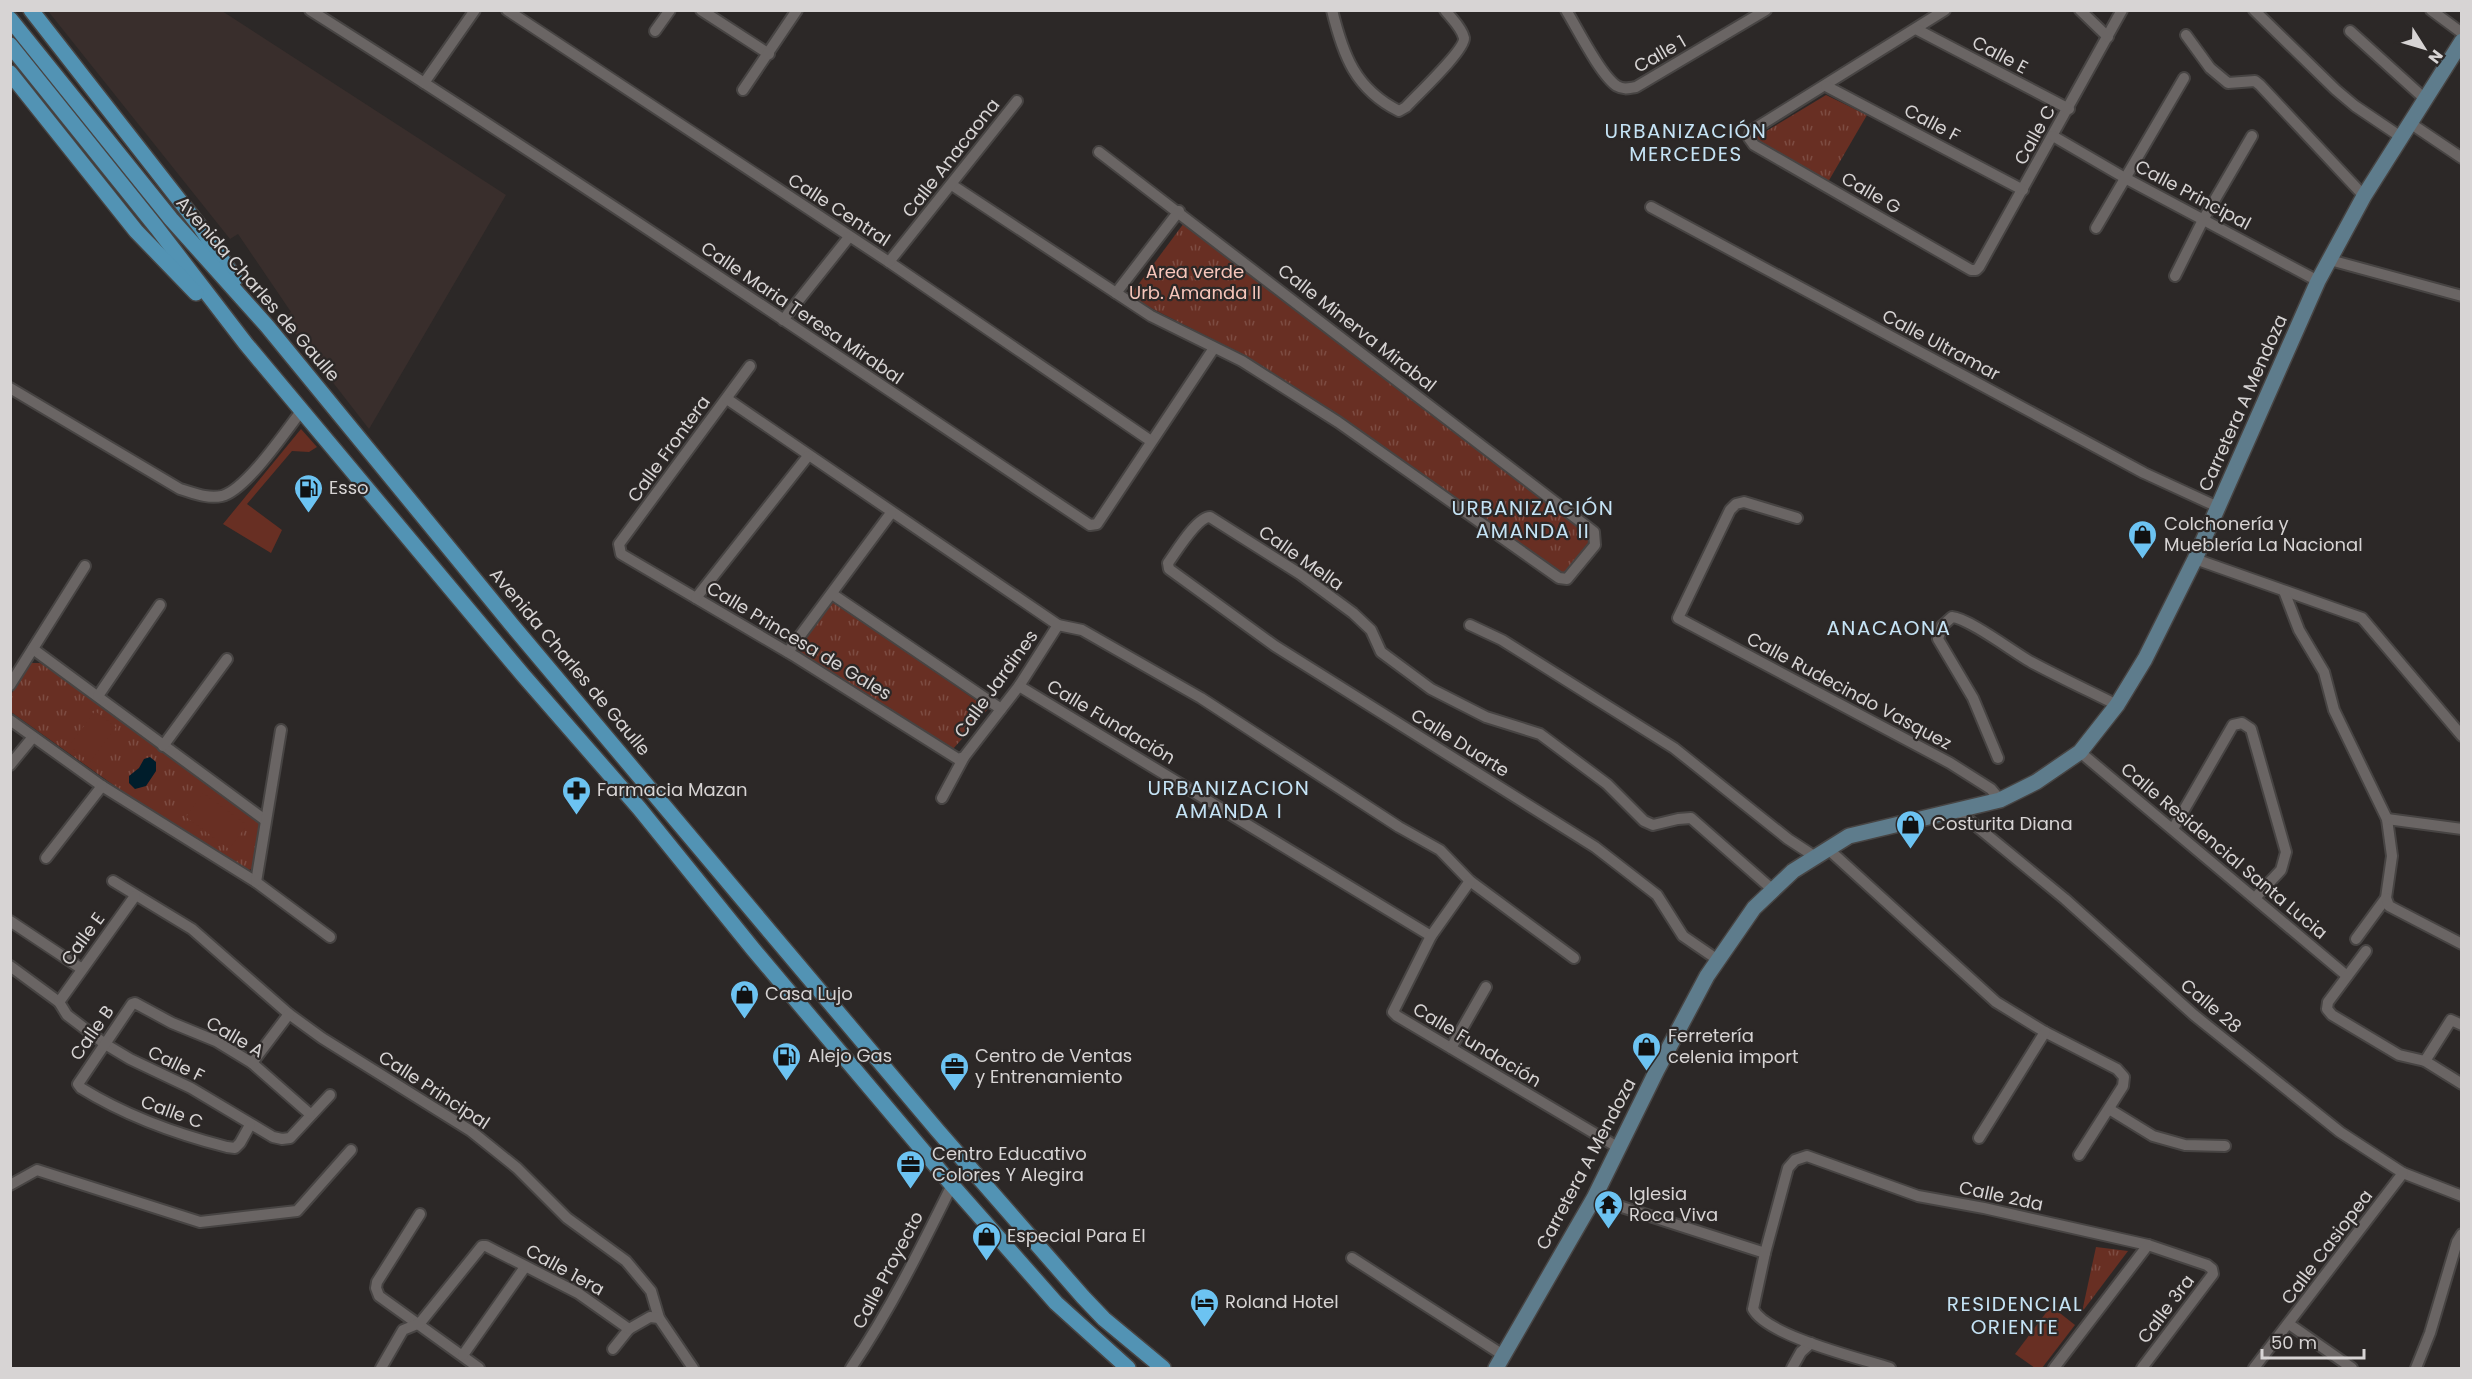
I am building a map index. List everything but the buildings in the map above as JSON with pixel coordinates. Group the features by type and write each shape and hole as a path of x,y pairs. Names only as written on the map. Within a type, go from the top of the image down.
{"main road":[{"path":"31,10 201,228 267,326"},
{"name":"Avenida Charles de Gaulle","path":"10,19 171,219 267,326 512,625 998,1202 1090,1305 1163,1368"},
{"name":"Avenida Charles de Gaulle","path":"10,45 246,344 523,675 639,808 753,949 952,1185 981,1215 1056,1303 1128,1368"},
{"path":"10,73 136,231 246,344"},
{"path":"836,1046 853,1029"},
{"path":"981,1215 998,1202"}],"street":[{"name":"Calle Maria Teresa Mirabal","path":"310,10 783,320 1090,525 1097,524 1214,348"},
{"path":"424,83 475,10"},
{"name":"Calle Central","path":"507,10 888,262 1151,441"},
{"path":"655,32 670,10"},
{"path":"701,10 769,54"},
{"path":"743,90 797,10"},
{"path":"1332,10 1341,47 1360,82 1399,111 1406,107 1464,42 1463,34 1445,10"},
{"name":"Calle 1","path":"1566,10 1605,74 1617,86 1625,89 1636,87 1747,15 1766,10"},
{"path":"1826,86 1945,10"},
{"path":"2080,10 2108,38"},
{"name":"Calle C","path":"1971,270 1979,267 2054,136 2122,10"},
{"path":"2254,10 2336,90 2355,106 2401,137"},
{"path":"2431,10 2462,33"},
{"name":"Calle E","path":"1916,29 2069,109"},
{"path":"2350,31 2425,99"},
{"path":"2186,35 2210,68 2228,83 2254,81 2260,85 2364,196"},
{"name":"Carretera A Mendoza","path":"1500,1362 1594,1198 1657,1070 1718,960 1745,918 1793,871 1849,836 2000,800 2036,782 2080,752 2117,705 2145,659 2195,559 2318,281 2364,196 2462,41"},
{"path":"2096,228 2184,78"},
{"name":"Calle G","path":"1826,86 1751,131 1749,138 1754,145 1971,270"},
{"name":"Calle F","path":"1826,86 2023,190"},
{"name":"Calle Anacaona","path":"888,262 1017,101"},
{"path":"2410,123 2462,158"},
{"name":"Calle Principal","path":"2054,136 2125,178 2318,281"},
{"path":"2175,276 2203,220 2252,136"},
{"name":"Calle Minerva Mirabal","path":"1099,152 1179,211 1594,532 1595,545 1567,579 1559,578 1338,422 1242,361 1214,348"},
{"path":"952,185 1116,294 1152,316 1214,348"},
{"name":"Calle Ultramar","path":"1651,207 2144,473 2218,507"},
{"path":"1116,294 1179,211"},
{"path":"783,320 849,237"},
{"path":"2330,260 2462,296"},
{"name":"Calle Frontera","path":"621,554 619,544 750,366"},
{"path":"10,388 180,489 207,497 224,495 248,478 302,410"},
{"path":"727,399 1058,625 1082,630 1201,698 1399,827 1440,850 1470,881 1574,958"},
{"path":"696,598 808,456"},
{"name":"Calle Rudecindo Vasquez","path":"1797,518 1744,502 1736,504 1730,510 1678,618 1950,763 1991,789 2000,800"},
{"path":"788,652 891,513"},
{"name":"Calle Duarte","path":"1210,517 1203,519 1191,532 1168,564 1169,569 1275,646 1595,847 1657,895 1683,936 1718,960"},
{"name":"Calle Mella","path":"1210,517 1300,574 1353,613 1371,630 1381,652 1431,688 1486,717 1540,734 1607,784 1644,821 1653,825 1691,818 1773,890"},
{"name":"Calle Princesa de Gales","path":"621,554 788,652 961,758"},
{"path":"2195,559 2362,618 2462,736"},
{"path":"10,685 85,566"},
{"path":"2284,591 2299,630 2324,672 2334,710 2387,819 2392,856 2386,898 2356,939"},
{"path":"832,594 1001,709"},
{"path":"98,696 160,605"},
{"path":"1998,758 1972,698 1938,639 1942,626 1952,617 1963,618 1978,630 2032,662 2117,705"},
{"path":"1470,624 1502,640 1674,748 1788,839 1814,856"},
{"name":"Calle Jardines","path":"942,798 961,758 1019,686 1058,625"},
{"path":"33,649 265,820"},
{"path":"163,746 227,659"},
{"name":"Calle Fundación","path":"1019,686 1431,936"},
{"path":"10,720 102,786 256,882 330,937"},
{"path":"2173,829 2233,725 2242,723 2251,729 2286,852 2281,870 2255,898"},
{"path":"256,882 281,730"},
{"path":"10,765 33,736"},
{"name":"Calle Residencial Santa Lucia","path":"2080,752 2347,976"},
{"path":"46,858 102,786"},
{"name":"Calle 28","path":"1958,811 2065,899 2194,1015 2340,1132 2403,1173 2462,1196"},
{"path":"2387,819 2462,829"},
{"path":"1827,848 1996,1002 2045,1032 2117,1069 2124,1077 2123,1086 2079,1155"},
{"name":"Calle Principal","path":"113,881 192,929 289,1014 322,1038 471,1131 517,1168 567,1218 626,1261 651,1291 659,1318 693,1368"},
{"name":"Calle Fundación","path":"1470,881 1431,936 1393,1012 1619,1148"},
{"name":"Calle E","path":"59,1002 135,896"},
{"path":"2386,898 2389,906 2462,944"},
{"path":"10,921 82,969"},
{"path":"2366,951 2328,1002 2327,1010 2399,1055 2425,1061 2462,1084"},
{"name":"Calle F","path":"10,966 59,1002 67,1015 105,1044 130,1059 191,1088 273,1137 290,1138 330,1095"},
{"path":"1450,1048 1486,987"},
{"name":"Calle B","path":"78,1084 134,1003"},
{"name":"Calle A","path":"134,1003 216,1041 252,1063 310,1114"},
{"path":"252,1063 289,1014"},
{"path":"2425,1061 2451,1020 2462,1025"},
{"path":"1979,1138 2045,1032"},
{"name":"Calle C","path":"78,1084 81,1088 119,1109 184,1136 227,1147 235,1148 250,1125"},
{"path":"2109,1109 2153,1136 2185,1145 2225,1146"},
{"path":"10,1185 37,1170 200,1222 297,1211 351,1150"},
{"name":"Calle 2da","path":"1765,1253 1788,1168 1795,1160 1807,1156 1918,1196 1984,1208 2148,1245 2208,1265 2212,1269"},
{"name":"Calle Casiopea","path":"2254,1368 2403,1173"},
{"name":"Calle Proyecto","path":"850,1368 878,1327 910,1270 952,1185"},
{"path":"1594,1198 1765,1253 1753,1309 1757,1317 1767,1324 1811,1343 1890,1368"},
{"path":"420,1214 382,1274 376,1288 379,1296 420,1323 479,1368"},
{"path":"2416,1368 2430,1333 2457,1242 2462,1234"},
{"path":"2054,1368 2148,1245"},
{"name":"Calle 1era","path":"420,1323 480,1248 486,1246 578,1293 629,1329"},
{"path":"1352,1258 1500,1362"},
{"path":"463,1355 525,1267"},
{"name":"Calle 3ra","path":"2142,1368 2206,1284 2213,1274 2212,1269"},
{"path":"613,1349 629,1329 650,1317 659,1318"},
{"path":"381,1368 403,1330 420,1323"},
{"path":"2289,1324 2347,1367"},
{"path":"1792,1368 1801,1352 1811,1343"}],"shaded area":[{"path":"48,11 222,11 506,195 369,429 283,318 291,312 238,234 230,239"}],"green space":[{"path":"1826,95 1867,115 1828,182 1755,138"},
{"name":"Area verde Urb. Amanda II","path":"1187,219 1389,381 1593,539 1563,575 1390,451 1246,356 1129,297"},
{"path":"301,429 317,447 309,452 292,451 247,504 282,530 271,553 223,524"},
{"path":"834,600 988,709 953,749 796,652"},
{"path":"31,663 40,663 48,668 257,819 260,823 255,863 252,869 246,871 133,799 11,712 10,696"},
{"path":"95,711 116,727 90,762 69,746"},
{"path":"203,793 247,825 229,849 186,817"},
{"path":"2096,1247 2128,1251 2082,1312"},
{"path":"2051,1306 2075,1325 2042,1368 2035,1368 2015,1354"}],"water":[{"path":"150,757 156,762 156,771 146,786 135,789 129,783 129,776 139,768 144,759"}],"place":[{"name":"Esso","path":"308,514"},
{"name":"Colchonería y Mueblería La Nacional","path":"2143,560"},
{"name":"Farmacia Mazan","path":"576,816"},
{"name":"Costurita Diana","path":"1911,850"},
{"name":"Casa Lujo","path":"744,1020"},
{"name":"Ferretería celenia import","path":"1647,1072"},
{"name":"Alejo Gas","path":"787,1082"},
{"name":"Centro de Ventas y Entrenamiento","path":"954,1092"},
{"name":"Centro Educativo Colores Y Alegira","path":"911,1190"},
{"name":"Iglesia Roca Viva","path":"1608,1230"},
{"name":"Especial Para El","path":"986,1262"},
{"name":"Roland Hotel","path":"1204,1328"}],"district":[{"name":"URBANIZACIÓN MERCEDES","path":"1686,142"},
{"name":"URBANIZACIÓN AMANDA II","path":"1533,520"},
{"name":"ANACAONA","path":"1889,628"},
{"name":"URBANIZACION AMANDA I","path":"1229,800"},
{"name":"RESIDENCIAL ORIENTE","path":"2015,1316"}]}
